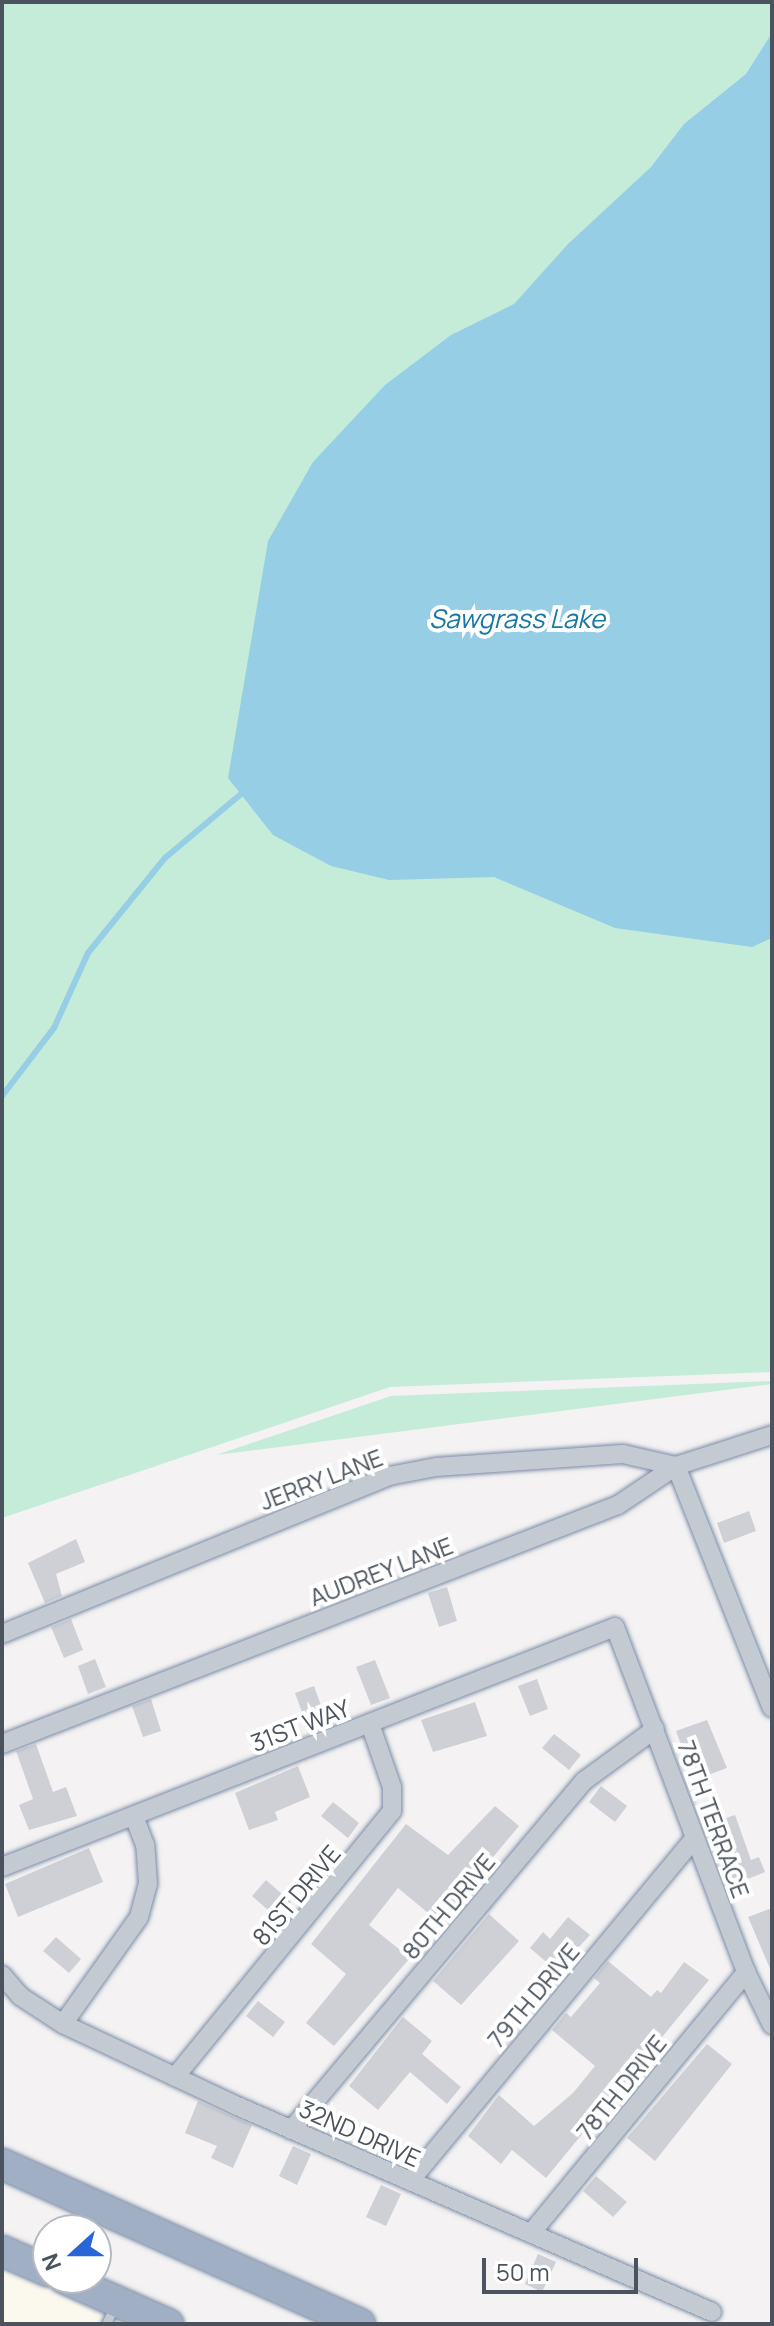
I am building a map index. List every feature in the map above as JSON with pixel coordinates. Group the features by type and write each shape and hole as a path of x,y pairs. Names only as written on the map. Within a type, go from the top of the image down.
{"highway":[{"path":"2,2164 360,2324"},
{"path":"2,2251 32,2264"},
{"path":"85,2294 111,2313 168,2324"}],"street":[{"name":"AUDREY LANE","path":"2,1744 618,1505 676,1466 772,1435"},
{"name":"JERRY LANE","path":"2,1634 389,1476 436,1467 623,1454 676,1466"},
{"path":"676,1466 772,1708"},
{"name":"31ST WAY","path":"2,1867 615,1627"},
{"name":"78TH TERRACE","path":"615,1627 746,1972 772,2025"},
{"name":"81ST DRIVE","path":"175,2077 392,1811 392,1787 370,1724"},
{"name":"80TH DRIVE","path":"291,2130 584,1781 655,1729"},
{"path":"63,2024 139,1917 148,1884 145,1845 134,1816"},
{"name":"79TH DRIVE","path":"410,2181 694,1839"},
{"name":"78TH DRIVE","path":"532,2232 746,1972"},
{"name":"32ND DRIVE","path":"2,1975 20,1996 63,2024 291,2130 712,2312"}],"shaded area":[{"path":"2,2265 32,2281 32,2294 58,2294 116,2324 2,2324"}],"green space":[{"path":"2,2 772,2 772,1372 390,1387 2,1518"},
{"path":"772,1381 772,1384 216,1455 391,1396"}],"water":[{"name":"Sawgrass Lake","path":"772,33 772,938 752,947 615,928 494,877 389,880 331,866 273,835 228,778 268,541 313,462 385,385 451,335 514,304 568,244 651,167 684,124 746,74"}],"building":[{"path":"749,1511 756,1531 724,1543 717,1523"},
{"path":"76,1539 85,1562 56,1574 62,1596 45,1603 28,1563"},
{"path":"447,1587 457,1621 439,1627 428,1593"},
{"path":"71,1619 83,1650 64,1658 51,1627"},
{"path":"95,1659 106,1687 88,1694 78,1666"},
{"path":"375,1660 390,1698 371,1705 356,1667"},
{"path":"537,1679 548,1709 530,1716 518,1686"},
{"path":"314,1686 326,1719 307,1726 295,1693"},
{"path":"151,1699 161,1731 143,1737 132,1706"},
{"path":"475,1702 487,1736 433,1752 421,1720"},
{"path":"707,1720 727,1768 694,1780 676,1731"},
{"path":"554,1734 581,1755 569,1770 542,1748"},
{"path":"36,1744 53,1792 66,1787 77,1816 29,1830 19,1805 33,1799 16,1751"},
{"path":"298,1766 310,1797 275,1812 278,1820 249,1830 235,1793"},
{"path":"601,1786 627,1806 615,1822 589,1802"},
{"path":"333,1802 359,1823 348,1838 321,1816"},
{"path":"495,1806 519,1826 439,1922 398,1888 369,1925 410,1958 334,2046 306,2023 346,1974 311,1944 406,1824 448,1855"},
{"path":"735,1815 751,1860 759,1857 765,1872 735,1884 711,1823"},
{"path":"89,1848 103,1882 18,1917 5,1884"},
{"path":"266,1880 291,1902 277,1918 252,1896"},
{"path":"772,1908 772,1971 771,1971 748,1917"},
{"path":"489,1914 519,1941 461,2005 433,1981"},
{"path":"568,1917 590,1935 557,1971 530,1948 543,1932 550,1939"},
{"path":"56,1937 81,1959 69,1973 43,1951"},
{"path":"608,1961 651,1997 657,1990 661,1993 684,1962 709,1980 546,2178 512,2150 501,2164 468,2136 499,2095 534,2126 573,2093 595,2066 552,2030 566,2013 571,2017 600,1983 594,1978"},
{"path":"258,2001 285,2022 273,2037 246,2016"},
{"path":"403,2017 432,2041 422,2054 461,2087 447,2104 410,2072 378,2110 349,2086"},
{"path":"707,2044 732,2064 655,2161 627,2138"},
{"path":"198,2101 252,2125 233,2168 211,2158 217,2146 185,2133"},
{"path":"293,2146 311,2154 297,2185 279,2176"},
{"path":"596,2176 627,2202 613,2217 583,2191"},
{"path":"381,2185 401,2194 386,2226 366,2217"},
{"path":"538,2254 556,2262 542,2292 525,2284"}],"waterway":[{"path":"2,1096 54,1028 88,953 165,858 241,794"}]}
